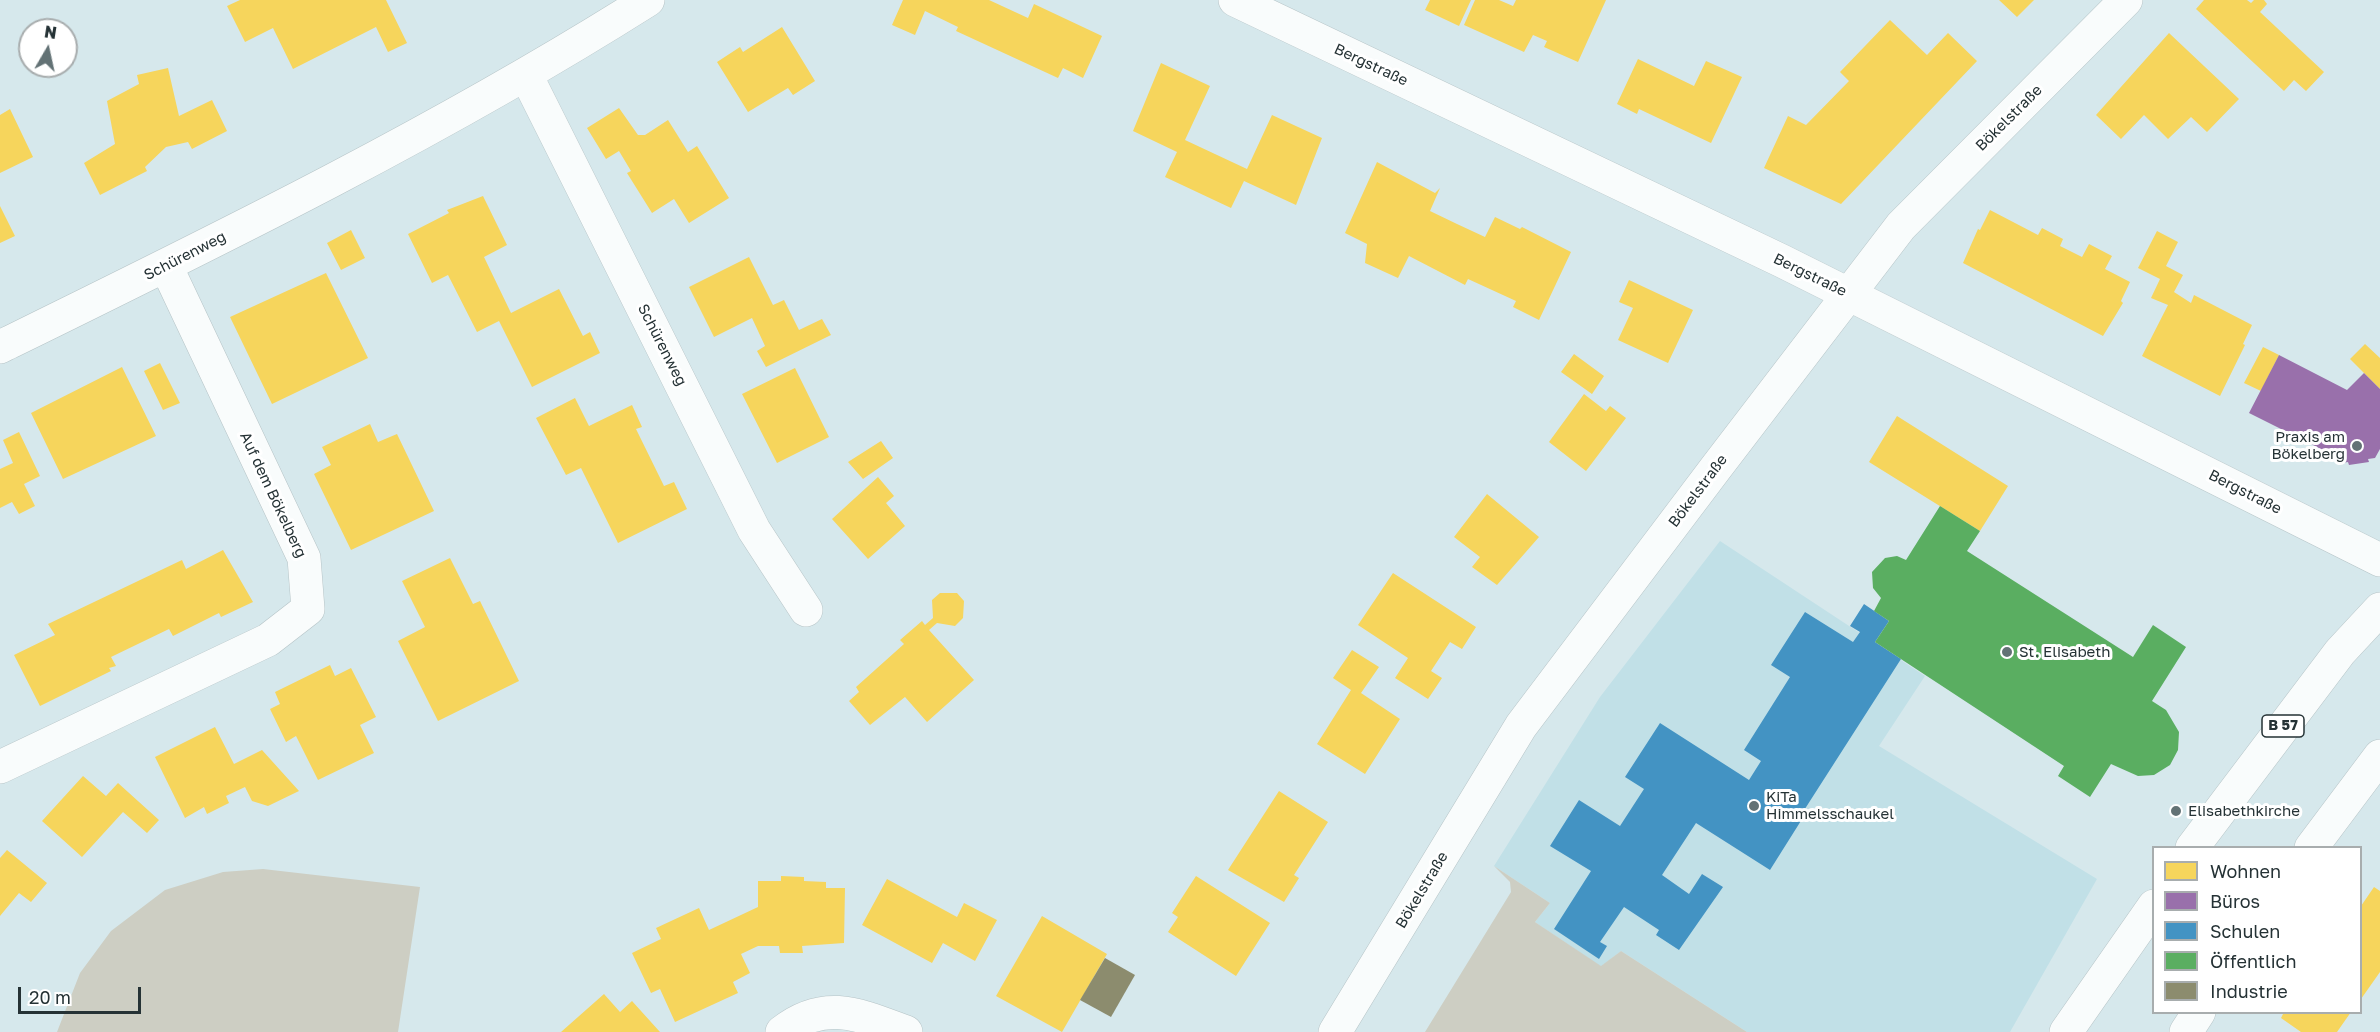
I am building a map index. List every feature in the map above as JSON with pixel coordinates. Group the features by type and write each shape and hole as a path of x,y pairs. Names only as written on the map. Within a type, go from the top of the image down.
{"street":[{"name":"Schürenweg","path":"0,347 166,266 391,151 526,75 648,0"},
{"name":"Bergstraße","path":"1235,0 1849,294 2380,560"},
{"name":"Bökelstraße","path":"1335,1032 1521,726 1901,226 2126,0"},
{"name":"Schürenweg","path":"526,75 754,530 806,609"},
{"name":"Auf dem Bökelberg","path":"0,767 268,640 308,609 304,558 166,266"},
{"name":"B 57","path":"2194,846 2340,652 2380,609"},
{"path":"2312,846 2380,756"},
{"path":"2066,1032 2152,909"},
{"path":"782,1032 819,1012 846,1011 906,1032"},
{"path":"2186,1032 2198,1014"}],"shaded area":[{"name":"KiTa Himmelsschaukel","path":"1720,541 1925,676 1879,746 2097,879 2010,1032 1747,1032 1621,951 1601,967 1535,922 1550,903 1494,866 1600,697"},
{"path":"1494,866 1550,903 1535,922 1601,966 1621,951 1747,1032 1425,1032 1511,892 1510,882"},
{"path":"263,869 420,887 398,1032 57,1032 80,973 111,931 165,890 223,872"}],"building: Wohnen":[{"path":"240,0 386,0 407,43 388,52 376,27 293,69 273,28 245,42 227,6"},
{"path":"903,0 989,0 1028,18 1034,4 1102,36 1083,78 1063,68 1058,78 956,31 958,27 925,11 915,35 892,25"},
{"path":"1430,0 1471,0 1459,26 1425,10"},
{"path":"1475,0 1499,0 1513,6 1516,0 1606,0 1578,62 1544,47 1547,41 1533,35 1524,52 1464,25"},
{"path":"1999,0 2034,0 2017,17"},
{"path":"2204,0 2247,0 2251,3 2254,0 2264,0 2267,4 2260,12 2324,72 2306,91 2294,80 2284,91 2196,9"},
{"path":"1890,20 1927,55 1948,33 1977,61 1841,204 1764,168 1788,116 1806,125 1849,81 1840,72"},
{"path":"782,27 815,81 793,95 788,88 748,112 717,62 740,47 743,52"},
{"path":"2169,33 2239,99 2207,132 2191,117 2168,139 2144,115 2121,139 2096,115"},
{"path":"1638,59 1694,86 1706,61 1742,77 1711,143 1639,109 1637,114 1617,104"},
{"path":"1161,63 1210,86 1185,140 1247,169 1272,115 1322,138 1296,205 1244,181 1231,208 1165,177 1177,152 1133,131"},
{"path":"168,68 179,116 212,100 227,131 192,149 188,142 166,147 145,167 147,171 100,195 84,163 115,144 107,101 139,84 137,75"},
{"path":"619,108 638,135 645,135 668,120 688,152 697,146 729,198 689,223 674,199 652,213 627,173 631,171 619,151 606,159 587,128"},
{"path":"10,109 33,157 0,173 0,115"},
{"path":"1377,162 1435,193 1440,188 1430,211 1485,237 1495,217 1520,229 1522,227 1571,252 1539,320 1513,307 1516,301 1468,279 1465,285 1409,256 1398,278 1365,263 1367,244 1345,233"},
{"path":"483,196 507,245 484,257 511,313 559,289 583,336 590,332 600,353 532,387 499,321 477,332 448,275 432,283 408,234 449,213 447,210"},
{"path":"0,206 15,236 0,243"},
{"path":"1990,210 2038,235 2042,228 2063,239 2060,246 2082,257 2089,244 2112,256 2105,269 2130,282 2121,301 2123,303 2103,336 1963,263 1978,229 1980,230"},
{"path":"351,230 365,258 341,270 327,243"},
{"path":"2157,231 2178,242 2166,266 2183,275 2174,292 2191,303 2194,295 2252,325 2243,344 2245,345 2220,396 2142,356 2168,305 2151,298 2160,279 2138,268"},
{"path":"749,257 773,305 784,300 799,330 822,319 831,335 766,367 757,351 765,346 752,318 714,337 689,287"},
{"path":"326,273 368,358 272,404 230,317"},
{"path":"1629,280 1693,310 1668,363 1618,340 1633,308 1619,302"},
{"path":"2365,344 2380,358 2380,389 2350,359"},
{"path":"2263,347 2279,355 2261,391 2244,383"},
{"path":"1574,354 1604,376 1592,394 1561,372"},
{"path":"160,363 180,403 163,410 144,371"},
{"path":"122,367 156,436 63,479 31,413"},
{"path":"795,368 829,437 777,463 742,394"},
{"path":"1584,394 1606,411 1610,406 1626,418 1586,471 1549,442"},
{"path":"575,398 589,426 632,405 642,427 636,429 664,486 674,482 687,509 618,543 581,468 566,475 536,418"},
{"path":"1897,416 2008,486 1980,531 1869,462"},
{"path":"370,424 378,442 397,434 434,511 351,550 314,474 331,465 322,447"},
{"path":"19,432 40,476 24,484 35,506 19,514 12,502 0,508 0,469 13,463 3,440"},
{"path":"881,441 893,458 863,479 848,462"},
{"path":"878,477 894,496 886,503 905,526 868,559 832,519"},
{"path":"1487,494 1539,537 1497,585 1472,567 1480,557 1454,537"},
{"path":"223,550 253,602 221,617 219,613 173,636 169,629 111,657 116,666 109,668 111,671 40,706 14,655 55,635 48,624 182,560 186,569"},
{"path":"450,558 473,604 480,601 519,681 438,721 398,641 425,627 402,581"},
{"path":"1393,573 1476,627 1462,649 1450,642 1431,671 1442,678 1428,699 1395,678 1408,658 1358,625"},
{"path":"940,593 957,593 964,601 963,618 955,626 937,623 929,630 974,680 927,722 905,697 870,725 849,701 859,692 856,687 904,644 900,640 922,621 925,625 933,618 932,600"},
{"path":"1352,650 1379,667 1361,693 1400,719 1365,774 1317,744 1351,690 1333,678"},
{"path":"330,665 335,676 351,668 376,717 360,725 374,753 318,780 296,736 286,742 270,709 280,704 275,692"},
{"path":"215,727 234,764 262,750 299,791 268,806 252,801 245,787 226,796 229,803 207,814 204,807 185,818 155,757"},
{"path":"83,776 106,796 118,783 159,820 147,833 123,812 82,857 42,821"},
{"path":"1279,791 1328,822 1294,875 1299,878 1284,902 1228,870"},
{"path":"7,850 47,883 31,902 19,893 0,916 0,858"},
{"path":"781,876 804,877 804,881 826,882 826,888 845,888 844,943 802,946 803,953 780,953 779,946 758,946 741,954 750,973 733,982 738,993 675,1022 660,989 651,993 632,953 661,939 656,928 699,908 709,930 758,907 758,881 781,881"},
{"path":"1196,876 1270,923 1236,976 1168,932 1178,917 1172,913"},
{"path":"887,879 957,917 964,903 997,920 975,961 943,943 932,963 862,925"},
{"path":"2374,887 2380,891 2380,972 2362,998 2362,905"},
{"path":"1042,916 1107,954 1062,1032 996,996"},
{"path":"604,994 620,1012 632,1001 660,1032 561,1032"},
{"path":"2283,1014 2350,1014 2337,1032 2301,1032 2281,1018"}],"building: Büros":[{"path":"2279,355 2347,390 2364,373 2380,389 2380,449 2375,458 2368,459 2369,462 2349,465 2348,462 2342,463 2341,459 2249,413"}],"building: Schulen":[{"path":"1864,604 1889,621 1875,642 1901,659 1801,815 1804,816 1770,870 1696,823 1662,875 1689,894 1702,874 1723,887 1679,950 1656,935 1659,930 1624,907 1600,942 1607,946 1599,959 1554,929 1591,871 1550,846 1579,800 1620,826 1644,789 1625,777 1660,723 1749,780 1761,761 1744,750 1790,677 1771,665 1805,612 1853,642 1860,632 1850,626"}],"building: Öffentlich":[{"name":"St. Elisabeth","path":"1940,506 1980,531 1967,551 2133,657 2153,625 2186,647 2152,701 2166,710 2179,732 2178,750 2170,765 2154,775 2138,776 2111,764 2090,797 2058,776 2064,766 1875,642 1889,621 1874,611 1881,598 1873,588 1872,572 1885,558 1897,556 1906,560"}],"building: Industrie":[{"path":"1105,958 1135,975 1111,1017 1080,1000"}],"place":[{"name":"Praxis am Bökelberg","path":"2357,446"},
{"name":"St. Elisabeth","path":"2007,652"},
{"name":"KiTa Himmelsschaukel","path":"1754,806"},
{"name":"Elisabethkirche","path":"2176,811"}]}
